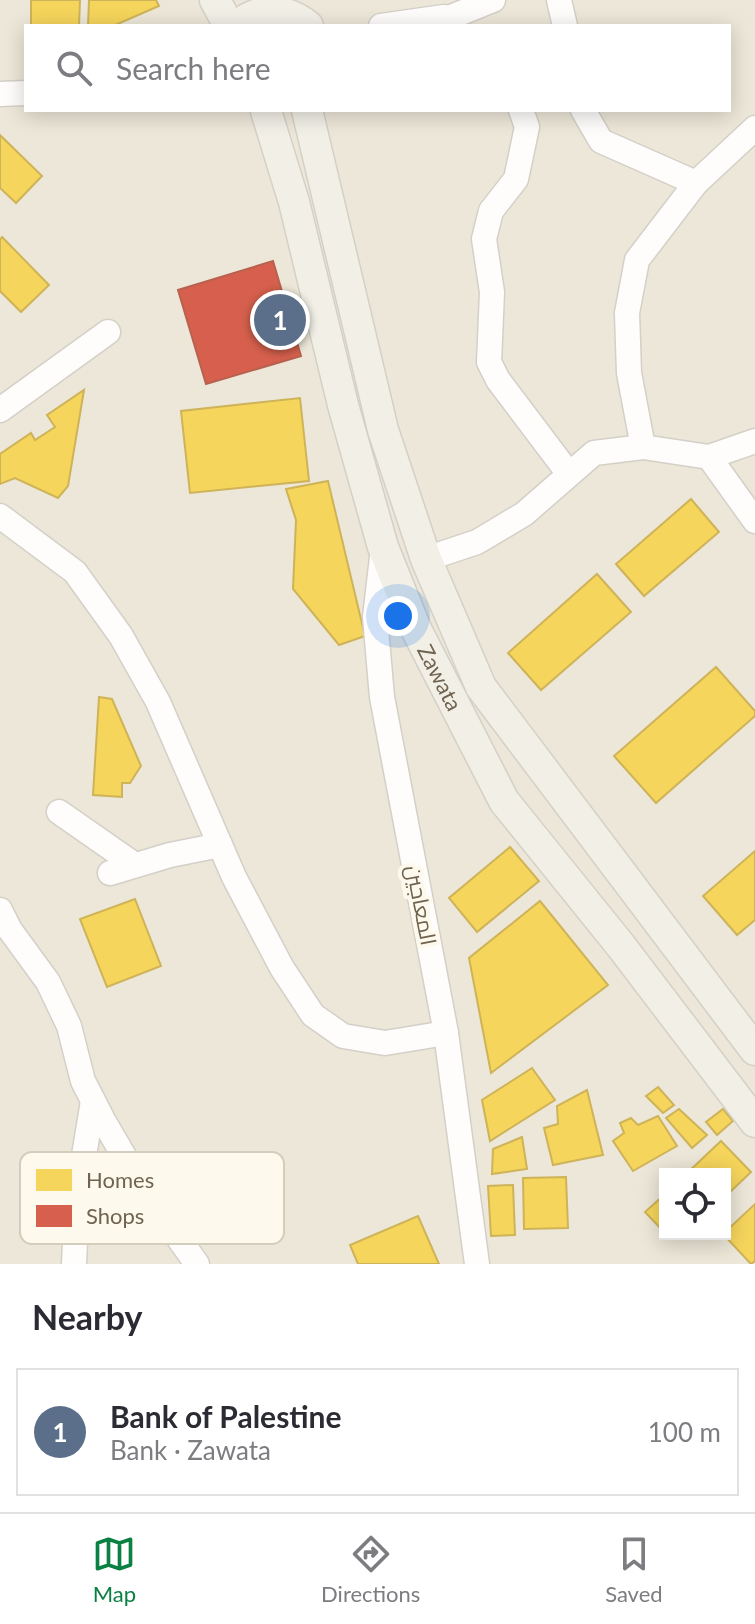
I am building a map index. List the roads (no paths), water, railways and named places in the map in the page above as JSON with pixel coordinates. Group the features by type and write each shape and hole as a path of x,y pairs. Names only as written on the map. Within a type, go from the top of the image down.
{"main road":[{"path":"215,0 228,24"},
{"path":"240,24 274,6 305,24"},
{"name":"Zawata","path":"265,112 294,202 343,405 383,547 416,629 504,801 631,959 755,1122"},
{"name":"Zawata","path":"307,112 383,430 426,559 481,687 755,1050"}],"street":[{"path":"410,24 438,22 493,0"},
{"path":"559,0 565,24"},
{"path":"0,94 24,93"},
{"path":"522,112 527,127 516,179 491,211 484,239 492,292 489,362 498,380 569,474"},
{"path":"584,112 601,141 696,183"},
{"path":"643,447 629,373 627,313 637,260 696,183 755,128"},
{"path":"0,410 108,332"},
{"path":"426,559 477,542 512,521 594,453 643,447 709,457 755,441"},
{"path":"709,457 755,521"},
{"path":"0,516 75,572 121,636 158,702 220,845 282,968 313,1015 343,1036 385,1043 446,1033"},
{"name":"المعاجين","path":"383,547 375,617 382,697 446,1033 477,1264"},
{"path":"59,812 135,865"},
{"path":"110,873 220,845"},
{"path":"0,910 53,993 69,1026 83,1081 122,1152"},
{"path":"85,1152 93,1101"},
{"path":"74,1264 75,1244"},
{"path":"183,1244 197,1264"}],"place":[{"name":"Bank of Palestine","path":"280,320"}]}
